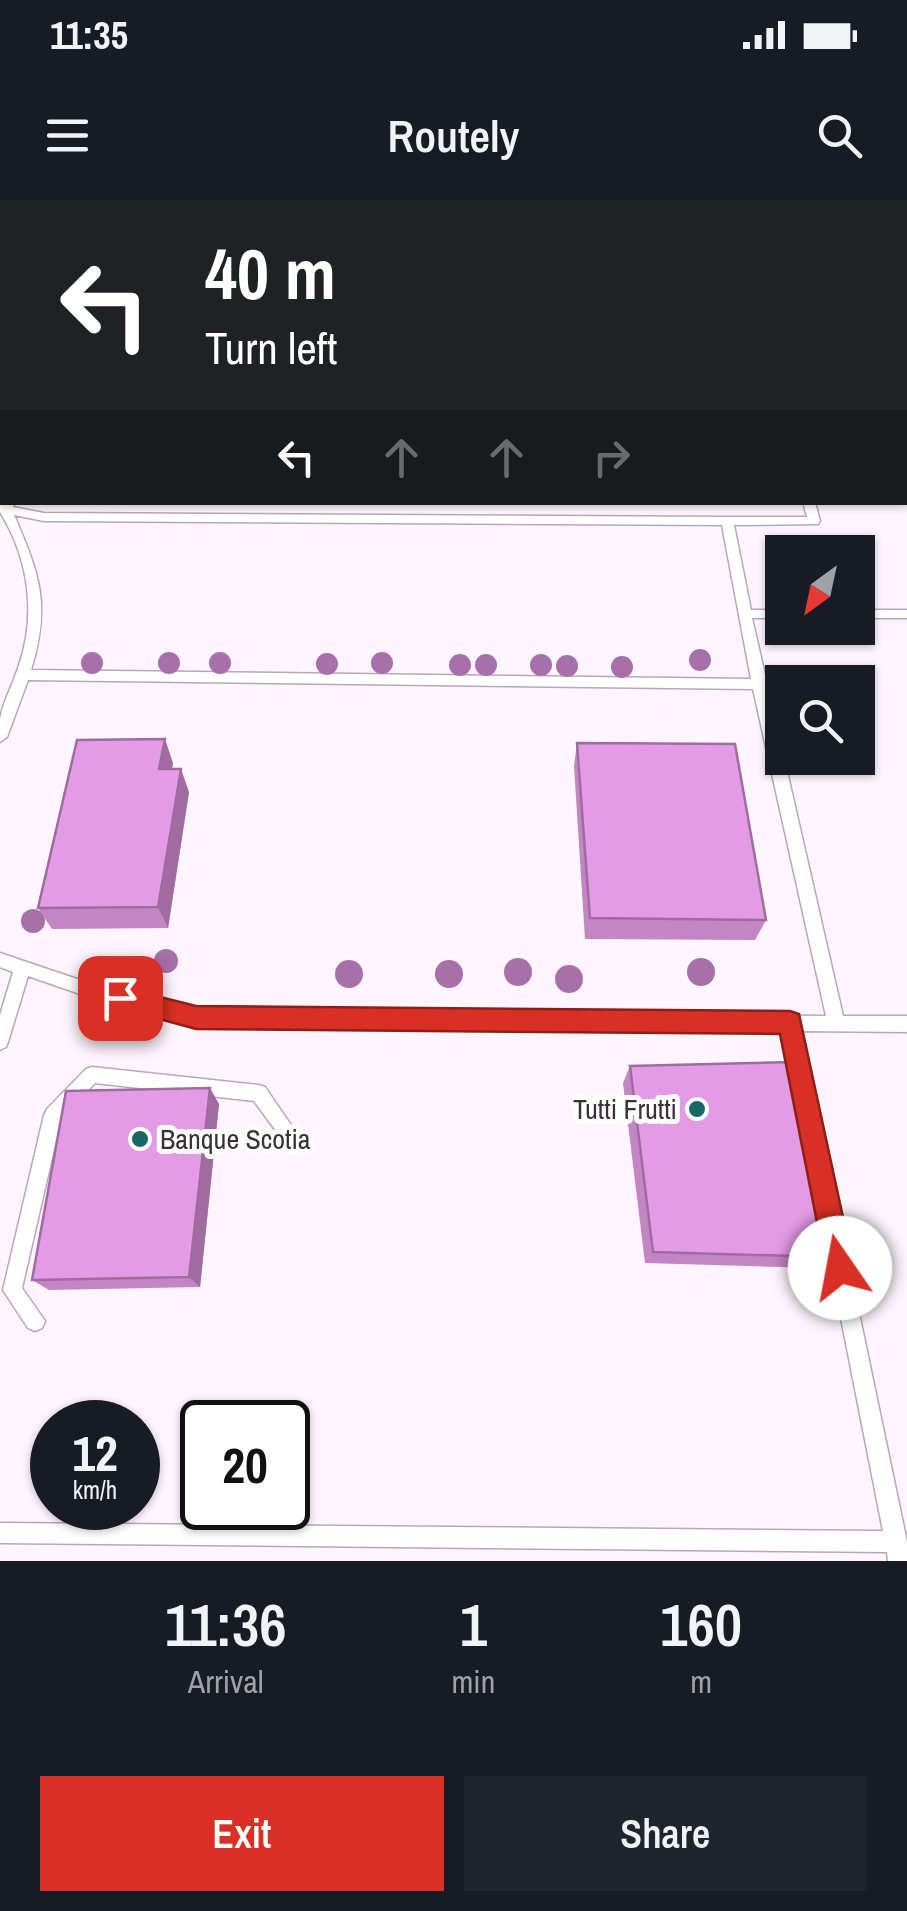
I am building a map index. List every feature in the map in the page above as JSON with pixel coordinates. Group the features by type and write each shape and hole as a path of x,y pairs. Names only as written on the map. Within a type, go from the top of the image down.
{"lane":[{"path":"5,506 44,517 814,521 810,505"},
{"path":"0,737 22,676 33,630 34,584 5,506"},
{"path":"727,521 759,684 836,1023"},
{"path":"745,614 765,614"},
{"path":"875,614 907,614"},
{"path":"22,676 759,684"},
{"path":"0,960 196,1018 907,1024"},
{"path":"0,1042 22,969"},
{"path":"0,1533 898,1552 790,1022"},
{"path":"35,1321 12,1290 16,1271 53,1116 92,1075 259,1094 282,1125"}],"building":[{"path":"165,739 159,769 181,769 158,907 38,908 77,740"},
{"path":"577,743 735,744 766,920 590,918"},
{"path":"794,1062 830,1257 653,1252 630,1066"},
{"path":"210,1088 189,1277 32,1280 66,1091"}],"place":[{"name":"Tutti Frutti","path":"697,1109"},
{"name":"Banque Scotia","path":"140,1139"}],"route":[{"path":"120,998 196,1018 790,1022 840,1268"}]}
